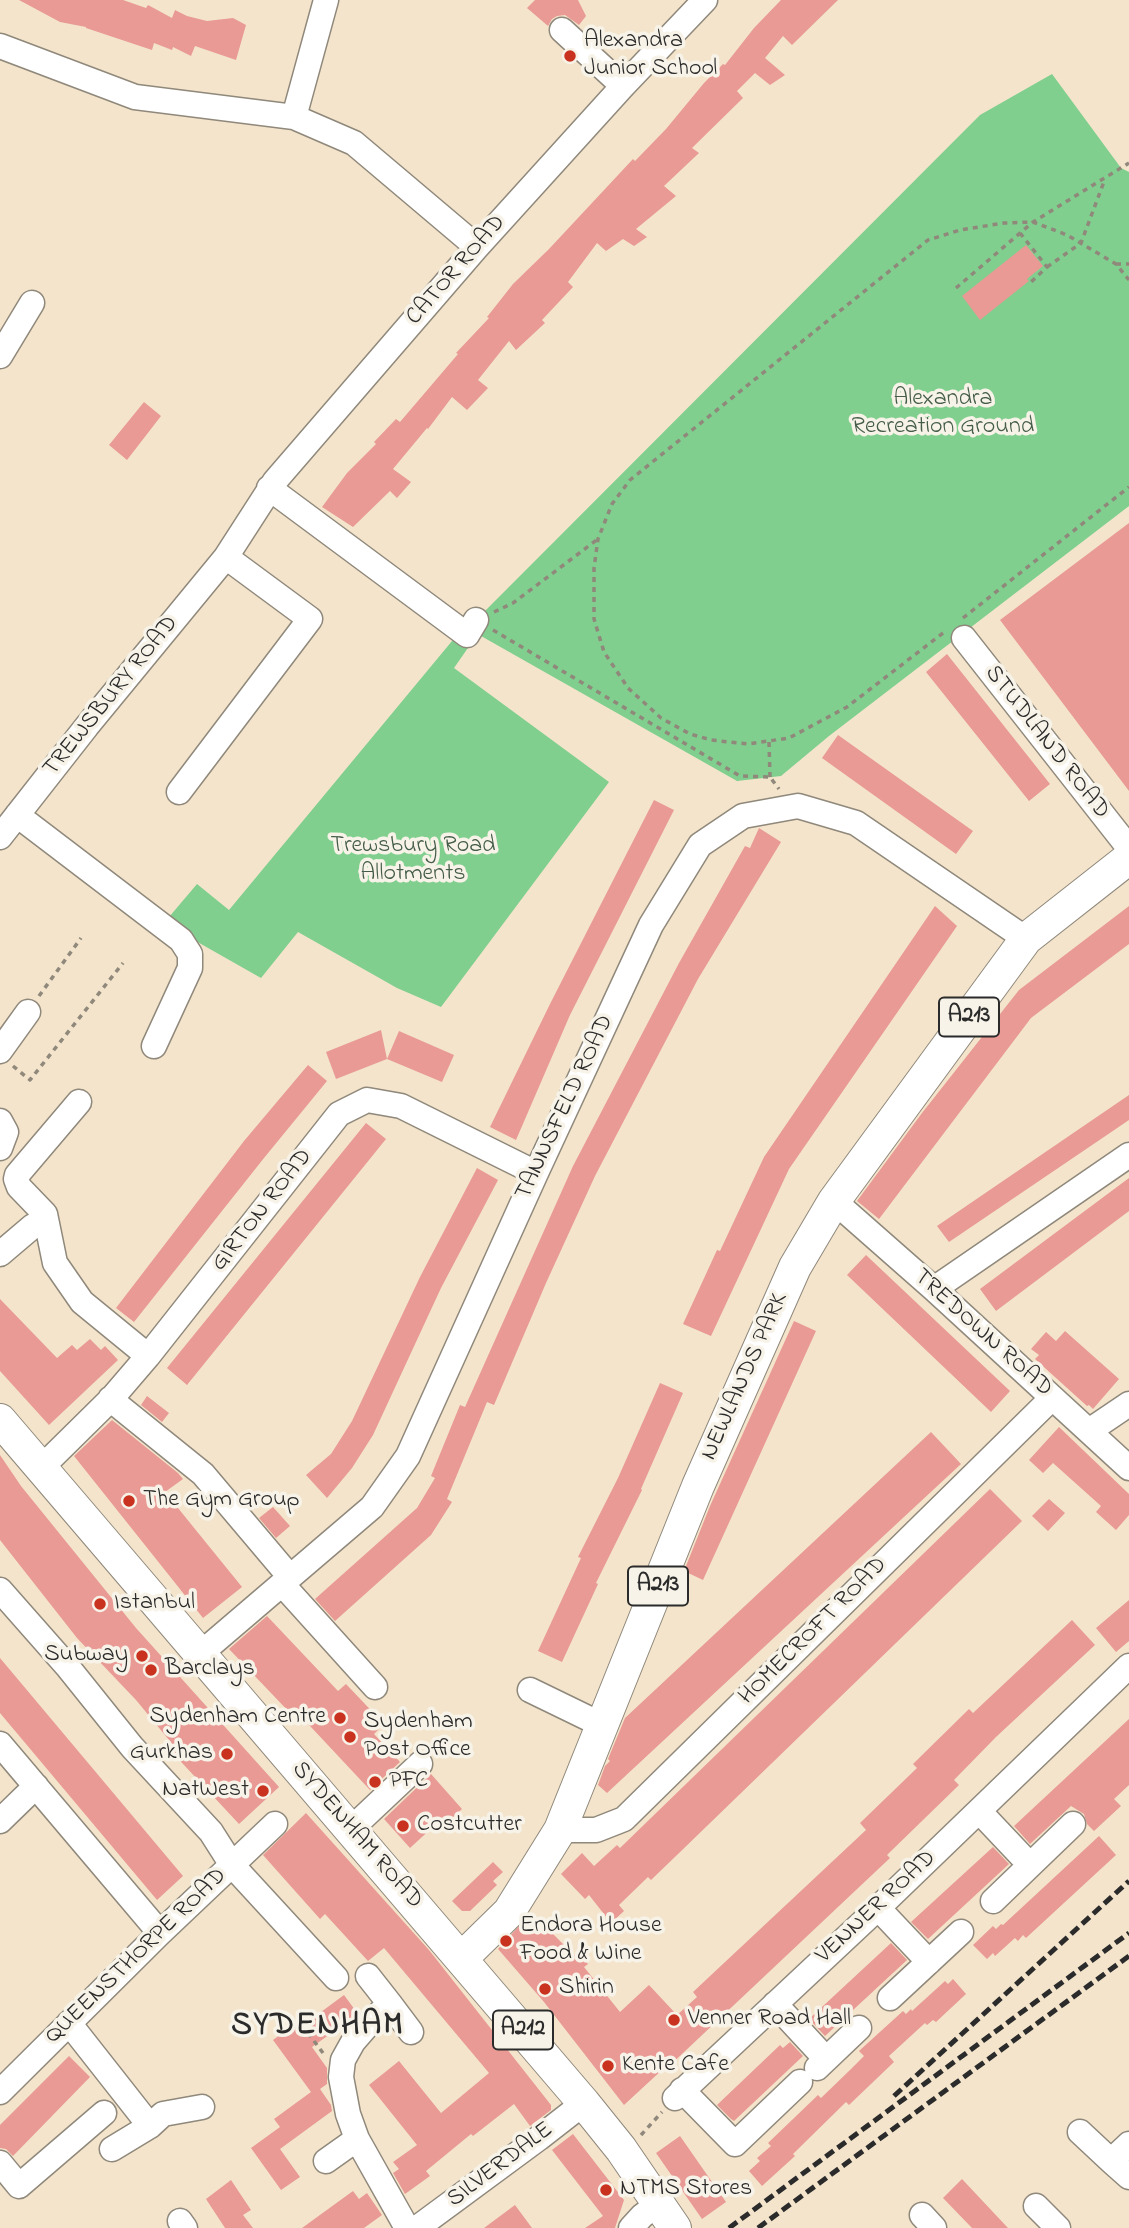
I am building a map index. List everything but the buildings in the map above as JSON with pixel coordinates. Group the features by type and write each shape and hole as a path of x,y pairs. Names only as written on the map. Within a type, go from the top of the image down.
{"main road":[{"name":"NEWLANDS PARK","path":"462,1958 509,1912 560,1830 698,1486 794,1267 834,1201 1026,939 1129,858"},
{"name":"SYDENHAM ROAD","path":"0,1421 584,2103 621,2149 666,2216"}],"street":[{"path":"294,117 326,0"},
{"name":"CATOR ROAD","path":"226,557 269,488 477,247 705,0"},
{"path":"562,30 623,86"},
{"path":"0,47 135,97 294,117 354,143 477,247"},
{"path":"0,356 32,303"},
{"path":"269,488 467,635 476,620"},
{"path":"179,792 310,619 226,557"},
{"name":"TREWSBURY ROAD","path":"0,837 226,557"},
{"name":"STUDLAND ROAD","path":"964,638 1129,848"},
{"name":"TANNSFELD ROAD","path":"200,1654 372,1507 408,1456 651,925 700,845 743,816 798,806 856,823 1026,939"},
{"path":"17,815 181,940 190,954 190,968 154,1046"},
{"path":"5,1058 28,1012"},
{"name":"GIRTON ROAD","path":"41,1468 110,1399 148,1356 339,1114 367,1100 401,1106 536,1173"},
{"path":"79,1102 16,1179 19,1188 45,1214 55,1263 82,1302 148,1356"},
{"path":"0,1121 6,1132 0,1148"},
{"path":"934,1289 1129,1155"},
{"name":"TREDOWN ROAD","path":"834,1201 1129,1468"},
{"path":"0,1254 33,1226"},
{"name":"HOMECROFT ROAD","path":"560,1830 596,1830 624,1819 1052,1398"},
{"path":"110,1399 203,1474 286,1581 375,1687"},
{"path":"1089,1431 1129,1404"},
{"path":"0,1590 132,1747 211,1832 232,1865 336,1979"},
{"name":"VENNER ROAD","path":"679,2094 878,1908 1129,1666"},
{"path":"530,1689 602,1725"},
{"path":"0,1744 160,1933"},
{"path":"351,1829 420,1764"},
{"path":"0,1821 36,1786"},
{"path":"979,1811 1030,1865"},
{"name":"QUEENSTHORPE ROAD","path":"0,2092 160,1933 275,1824"},
{"path":"993,1901 1073,1824"},
{"path":"878,1908 929,1962"},
{"path":"890,1998 961,1932"},
{"path":"368,1976 411,2032"},
{"path":"390,2004 373,2018 353,2042 343,2060 341,2077 348,2114 357,2139 407,2228"},
{"path":"775,2004 814,2070"},
{"path":"69,2023 150,2126"},
{"path":"679,2094 735,2144 859,2028"},
{"name":"SILVERDALE","path":"417,2228 584,2103"},
{"path":"112,2149 150,2126 163,2114 202,2107"},
{"path":"0,2163 19,2186 104,2113"},
{"path":"1080,2132 1123,2161"},
{"path":"326,2161 357,2139"},
{"path":"1036,2206 1058,2228"},
{"path":"631,2228 642,2216 666,2216"}],"path":[{"path":"956,288 1033,222 1129,163"},
{"path":"1029,284 1047,267 1081,243 1106,177"},
{"path":"748,744 711,740 690,734 661,718 628,688 604,652 594,619 594,568 598,539 612,504 630,480 928,240 960,230 1004,223 1033,222 1067,235 1116,264 1129,280"},
{"path":"1020,233 1047,267"},
{"path":"1116,264 1129,264"},
{"path":"476,620 513,603 598,539"},
{"path":"476,620 740,776 770,777"},
{"path":"769,742 770,777 792,807"},
{"path":"28,1012 80,938"},
{"path":"5,1058 30,1080 123,963"},
{"path":"641,2146 641,2134 679,2094"}],"green space":[{"name":"Alexandra Recreation Ground","path":"1052,74 1121,168 1129,172 1129,506 829,736 781,776 737,781 474,632 476,620 980,115"},
{"name":"Trewsbury Road Allotments","path":"457,635 470,645 454,668 609,782 441,1007 397,988 298,932 261,978 164,923 197,884 229,910"}],"railway":[{"path":"894,2096 1129,1881"},
{"path":"729,2228 1129,1933"},
{"path":"758,2228 1129,1956"}],"place":[{"name":"Alexandra Junior School","path":"570,56"},
{"name":"The Gym Group","path":"129,1501"},
{"name":"Istanbul","path":"100,1604"},
{"name":"Subway","path":"142,1656"},
{"name":"Barclays","path":"151,1670"},
{"name":"Sydenham Centre","path":"340,1718"},
{"name":"Sydenham Post Office","path":"350,1737"},
{"name":"Gurkhas","path":"227,1754"},
{"name":"PFC","path":"375,1782"},
{"name":"NatWest","path":"263,1791"},
{"name":"Costcutter","path":"403,1826"},
{"name":"Endora House Food & Wine","path":"506,1941"},
{"name":"Shirin","path":"545,1989"},
{"name":"Venner Road Hall","path":"674,2020"},
{"name":"Kente Cafe","path":"608,2066"},
{"name":"NTMS Stores","path":"606,2190"}],"district":[{"name":"SYDENHAM","path":"318,2028"}]}
